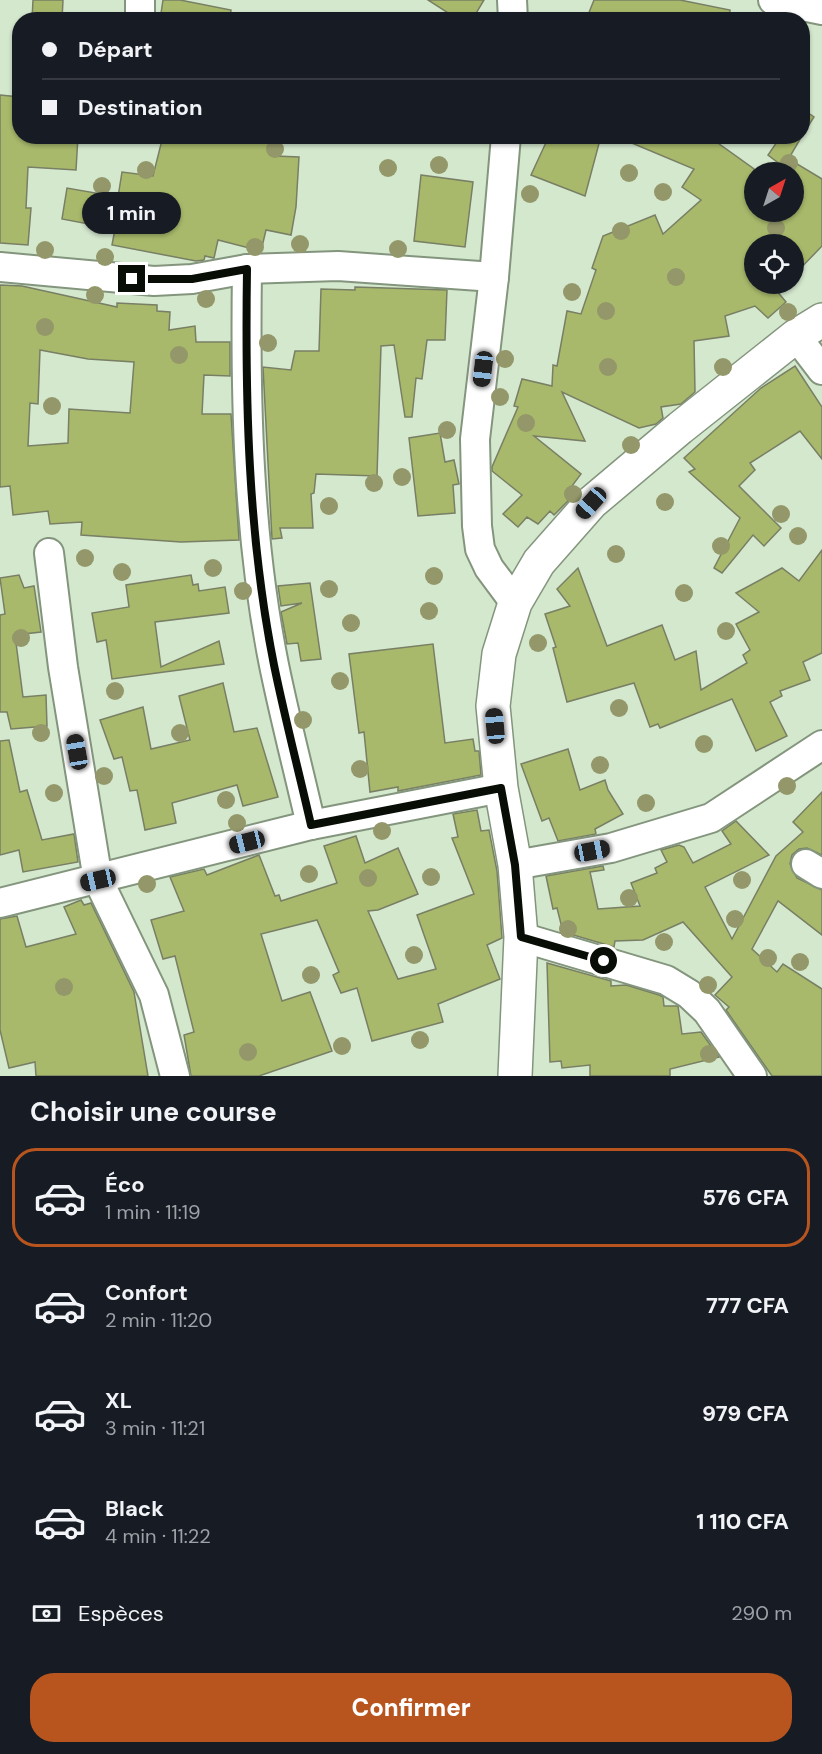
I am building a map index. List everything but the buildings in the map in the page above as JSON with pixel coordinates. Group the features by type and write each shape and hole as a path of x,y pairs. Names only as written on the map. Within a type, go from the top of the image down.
{"main road":[{"path":"515,1076 521,937 515,865 501,788 493,706 499,654 515,603 539,562 591,503 680,428 809,328"}],"street":[{"path":"773,0 822,10"},
{"path":"505,144 494,277 475,439 477,526 480,549 489,568 515,603"},
{"path":"0,267 154,281 192,279 247,269 338,266 494,277"},
{"path":"247,269 245,389 258,554 274,663 311,825"},
{"path":"809,328 822,370"},
{"path":"49,553 63,667 98,880 154,996 175,1076"},
{"path":"515,865 611,848 711,818 822,745"},
{"path":"0,903 311,825 501,788"},
{"path":"521,937 666,980 689,994 707,1011 752,1076"}],"route":[{"path":"132,279 154,281 192,279 247,269 245,389 258,554 274,663 311,825 501,788 515,865 521,937 604,961"}]}
